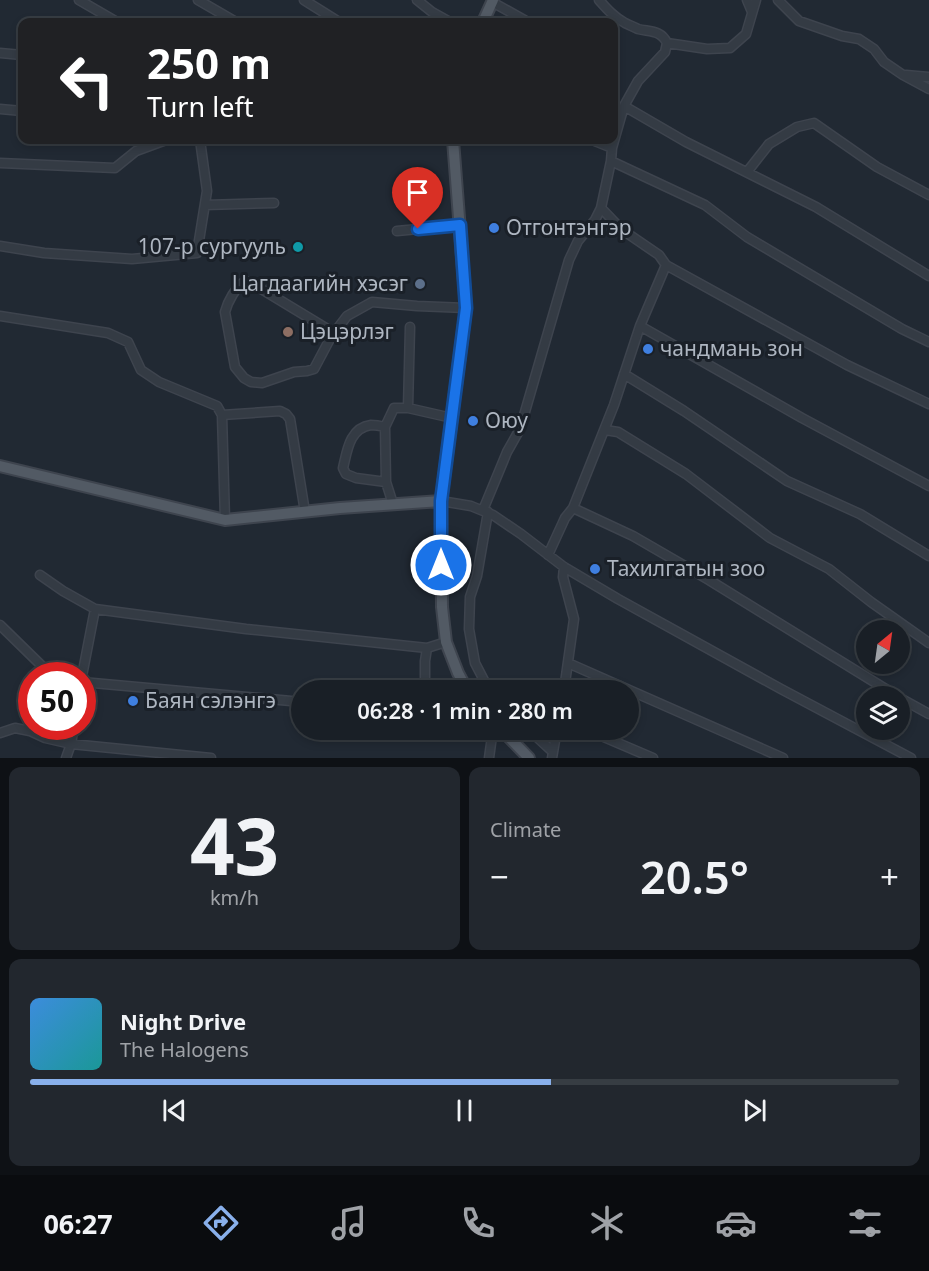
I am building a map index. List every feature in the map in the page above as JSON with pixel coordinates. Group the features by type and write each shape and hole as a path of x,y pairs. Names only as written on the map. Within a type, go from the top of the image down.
{"main road":[{"path":"485,18 492,1"},
{"path":"453,144 466,308 441,501 442,608 446,642 462,680"},
{"path":"0,466 225,520 441,501"},
{"path":"512,740 529,758"}],"street":[{"path":"79,0 110,18"},
{"path":"198,0 229,18"},
{"path":"304,0 333,18"},
{"path":"417,0 444,18"},
{"path":"599,0 617,18"},
{"path":"747,0 752,12"},
{"path":"667,43 707,49 730,48 746,34 756,0"},
{"path":"778,0 799,21 842,36 859,39 874,49 884,62 929,89"},
{"path":"492,1 521,18"},
{"path":"618,19 639,29 664,36 667,43 665,52 638,81 624,106 618,127"},
{"path":"0,53 18,55"},
{"path":"903,75 929,77"},
{"path":"624,106 686,142 816,207 929,276"},
{"path":"0,109 18,111"},
{"path":"747,172 769,144 797,127 814,123 877,167 929,195"},
{"path":"0,163 115,168 136,151 152,144"},
{"path":"0,246 132,259 197,253 207,191 201,144"},
{"path":"602,144 612,148"},
{"path":"484,680 475,663 469,629 470,597 477,576 486,511 507,452 520,429 569,260 578,241 595,220 601,207 613,144"},
{"path":"611,161 705,206 747,237 902,329 929,342"},
{"path":"205,205 274,203"},
{"path":"601,207 621,229 658,255 666,266 847,365 929,404"},
{"path":"397,231 460,225"},
{"path":"548,555 565,519 573,508 605,430 640,326 666,266"},
{"path":"334,333 245,281 239,285 227,304 225,312 235,367 244,378 251,382 262,383 294,372 314,369 346,316 372,302 466,308"},
{"path":"0,316 108,333 128,342 141,370 159,382 217,406 222,415 225,520"},
{"path":"640,326 929,486"},
{"path":"408,408 410,327"},
{"path":"624,374 684,411 787,481 860,514 929,556"},
{"path":"393,504 386,482 386,427 394,408 408,408 452,418"},
{"path":"222,415 280,411 286,414 290,419 305,512"},
{"path":"386,427 371,425 361,428 350,439 343,468 346,474 357,478 386,482"},
{"path":"605,430 618,432 686,474 770,538 829,570 929,643"},
{"path":"441,501 486,511 564,567 618,599 911,758"},
{"path":"573,508 633,536 709,580 880,686"},
{"path":"564,567 563,577 574,619 565,680"},
{"path":"40,575 95,609 246,629 427,648 446,642"},
{"path":"85,662 95,609"},
{"path":"0,625 38,662"},
{"path":"425,680 427,648"},
{"path":"568,663 783,758"},
{"path":"96,683 291,701"},
{"path":"910,704 929,714"},
{"path":"0,733 15,728 72,744 211,758"},
{"path":"66,758 72,740"},
{"path":"489,758 491,740"},
{"path":"538,740 552,756"},
{"path":"552,756 555,740"},
{"path":"611,740 653,758"}],"place":[{"name":"Отгонтэнгэр","path":"494,228"},
{"name":"107-р сургууль","path":"298,247"},
{"name":"Цагдаагийн хэсэг","path":"420,284"},
{"name":"Цэцэрлэг","path":"288,332"},
{"name":"чандмань зон","path":"648,349"},
{"name":"Оюу","path":"473,421"},
{"name":"Тахилгатын зоо","path":"595,569"},
{"name":"Баян сэлэнгэ","path":"133,701"}],"route":[{"path":"418,229 460,225 462,247 466,308 441,501 441,565"}]}
